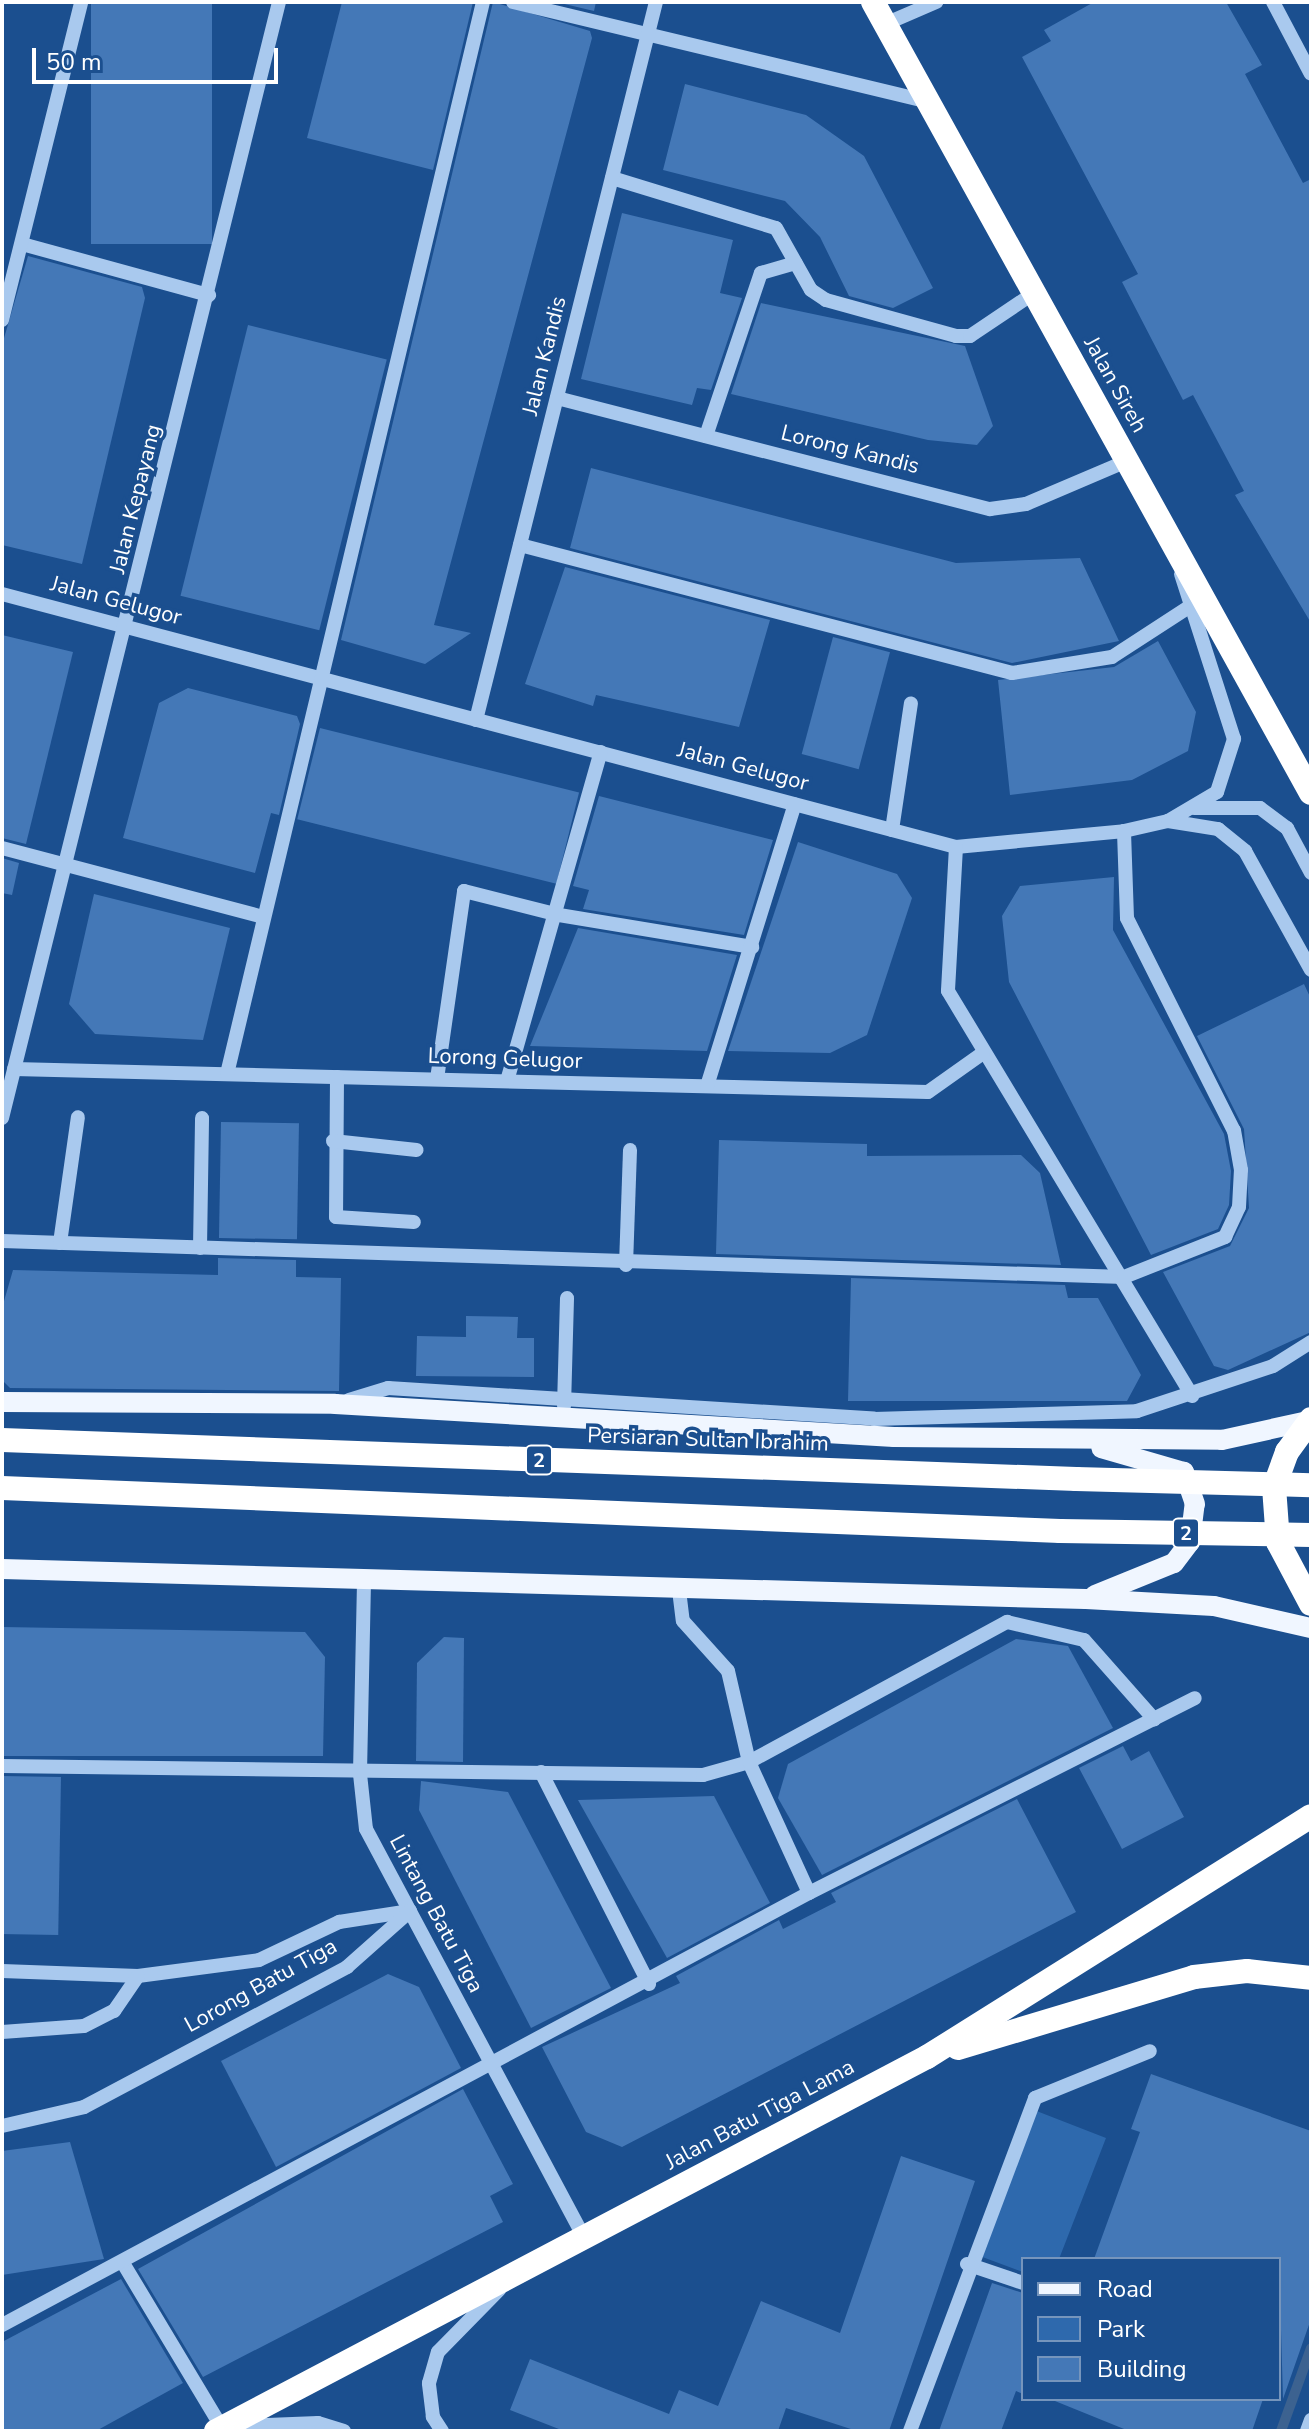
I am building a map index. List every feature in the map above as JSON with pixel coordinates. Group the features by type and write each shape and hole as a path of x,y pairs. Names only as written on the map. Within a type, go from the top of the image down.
{"highway":[{"name":"Jalan Sireh","path":"873,2 1311,793"},
{"path":"1310,1420 1274,1487 1278,1542 1311,1604"},
{"name":"Persiaran Sultan Ibrahim","path":"2,1440 1311,1485"},
{"name":"2","path":"2,1488 1060,1531 1311,1535"},
{"name":"Jalan Batu Tiga Lama","path":"221,2430 927,2057 1311,1816"},
{"path":"927,2057 1194,1977 1247,1971 1311,1978"}],"main road":[{"path":"2,1402 564,1406 894,1437 1222,1440 1310,1420"},
{"path":"1022,1438 1156,1460 1184,1472 1194,1486 1190,1542 1174,1563 1086,1599"},
{"path":"2,1569 364,1582 1086,1599 1214,1606 1311,1628"}],"street":[{"path":"2,320 81,2"},
{"name":"Jalan Kepayang","path":"2,1118 14,1069 10,1051 128,627 279,2"},
{"path":"227,1074 260,916 483,2"},
{"path":"513,2 929,102"},
{"name":"Jalan Kandis","path":"476,720 656,2"},
{"path":"885,24 936,2"},
{"path":"1273,2 1311,74"},
{"path":"612,178 776,228 811,290 826,300 956,336 970,336 1034,293"},
{"path":"22,244 209,295"},
{"path":"706,436 761,273 796,263"},
{"name":"Lorong Kandis","path":"557,398 990,509 1026,504 1127,461"},
{"name":"Jalan Gelugor","path":"2,594 956,847 1124,831 1168,821 1217,792 1234,739 1189,607 1172,542"},
{"path":"520,545 1012,673 1112,657 1189,607"},
{"path":"892,830 911,703"},
{"path":"507,1081 559,915 601,752"},
{"path":"707,1086 795,804"},
{"path":"1194,808 1260,808 1287,828 1311,873"},
{"path":"1168,821 1218,829 1245,851 1311,970"},
{"path":"2,1241 626,1265 1124,1277 1225,1237 1239,1207 1241,1170 1234,1131 1127,918 1124,831"},
{"path":"956,847 948,991 983,1053 1124,1277 1192,1396"},
{"path":"2,848 260,916"},
{"path":"437,1079 464,891 559,915 752,947"},
{"name":"Lorong Gelugor","path":"14,1069 928,1092 983,1053"},
{"path":"337,1077 333,1141 336,1217 414,1222"},
{"path":"60,1243 78,1117"},
{"path":"200,1248 202,1118"},
{"path":"333,1141 417,1150"},
{"path":"626,1265 630,1150"},
{"path":"567,1298 564,1406 874,1419 1137,1411 1192,1396 1273,1366 1311,1342"},
{"name":"Lintang Batu Tiga","path":"364,1582 360,1774 366,1829 584,2237"},
{"path":"679,1590 683,1621 728,1671 749,1762 809,1893"},
{"path":"2,1766 360,1774 541,1772 703,1775 749,1762 1007,1622 1084,1640 1154,1719"},
{"path":"2,2325 649,1984 809,1893 1195,1698"},
{"path":"541,1772 649,1984"},
{"name":"Lorong Batu Tiga","path":"2,1971 138,1976 259,1960 339,1922 410,1911"},
{"name":"Lorong Batu Tiga","path":"2,2126 24,2126 112,2092 347,1967 410,1911"},
{"path":"2,2032 84,2026 114,2011 138,1976"},
{"path":"910,2431 967,2264 1035,2098 1150,2051"},
{"path":"123,2263 221,2430 276,2421 344,2431"},
{"path":"967,2264 1021,2282"},
{"path":"442,2431 433,2417 429,2383 438,2352 516,2273"},
{"path":"1307,2431 1311,2420"}],"green space":[{"path":"1034,2110 1106,2138 1060,2257 1021,2257 1021,2271 977,2255"}],"building":[{"path":"91,2 212,2 212,244 91,244"},
{"path":"342,2 473,2 433,170 307,138"},
{"path":"493,2 590,31 592,38 434,625 471,633 425,664 341,640"},
{"path":"556,2 596,2 594,11"},
{"path":"1094,2 1226,2 1262,65 1245,74 1303,183 1311,179 1311,623 1235,495 1244,491 1193,395 1183,400 1122,282 1138,274 1022,57 1051,41 1044,30"},
{"path":"685,84 806,115 864,156 933,288 893,308 849,296 820,237 785,201 663,170"},
{"path":"622,213 733,240 720,293 742,298 711,390 697,388 692,405 581,379"},
{"path":"28,256 142,287 145,298 82,564 2,545 2,345"},
{"path":"761,303 965,346 993,426 977,445 928,440 731,394"},
{"path":"248,325 387,360 319,630 181,596"},
{"path":"591,468 956,563 1080,558 1119,641 1012,663 570,548"},
{"path":"565,567 770,620 739,727 596,695 593,706 525,684"},
{"path":"2,635 73,652 26,844 2,838"},
{"path":"833,637 890,652 859,769 802,754"},
{"path":"1158,641 1196,712 1188,751 1132,780 1010,795 998,680 1114,667"},
{"path":"188,688 297,716 300,724 279,815 271,813 255,873 123,838 159,703"},
{"path":"320,728 579,793 556,884 297,819"},
{"path":"599,796 773,840 744,935 583,909 589,890 573,886"},
{"path":"798,842 897,874 912,898 867,1035 830,1053 728,1051"},
{"path":"2,858 19,863 12,895 2,893"},
{"path":"1114,877 1113,930 1224,1134 1231,1171 1229,1205 1218,1229 1151,1255 1009,982 1002,916 1020,886"},
{"path":"94,894 230,928 203,1040 95,1034 69,1004"},
{"path":"578,928 737,955 707,1051 530,1046"},
{"path":"1304,984 1311,999 1311,1332 1228,1370 1214,1366 1163,1272 1230,1246 1249,1208 1244,1129 1197,1036"},
{"path":"221,1122 299,1123 297,1239 219,1238"},
{"path":"719,1140 867,1144 867,1156 1021,1155 1040,1173 1061,1265 716,1254"},
{"path":"218,1258 296,1260 296,1277 341,1278 339,1391 10,1388 2,1380 2,1308 13,1270 218,1275"},
{"path":"851,1278 1065,1285 1068,1298 1098,1298 1141,1375 1127,1401 848,1401"},
{"path":"466,1316 518,1317 517,1338 534,1338 534,1377 416,1376 417,1336 466,1337"},
{"path":"2,1627 305,1632 325,1657 323,1756 2,1756"},
{"path":"444,1637 464,1638 463,1762 416,1761 417,1663"},
{"path":"1016,1639 1068,1646 1113,1728 822,1875 778,1798 788,1764"},
{"path":"1123,1746 1131,1761 1149,1751 1184,1817 1122,1849 1079,1768"},
{"path":"2,1776 61,1777 58,1935 2,1934"},
{"path":"421,1781 508,1792 611,1988 531,2028 419,1810"},
{"path":"714,1796 770,1903 667,1958 578,1800"},
{"path":"1017,1799 1076,1912 622,2147 586,2132 542,2047 680,1983 676,1976 779,1920 783,1929 836,1902 831,1893"},
{"path":"388,1974 419,1987 461,2068 276,2167 221,2061"},
{"path":"1151,2074 1311,2131 1311,2319 1283,2399 1281,2257 1095,2257 1140,2132 1131,2129"},
{"path":"463,2089 513,2184 490,2196 503,2222 203,2377 138,2269"},
{"path":"70,2142 104,2259 2,2275 2,2151"},
{"path":"901,2156 975,2181 889,2431 857,2431 786,2408 778,2431 564,2431 510,2410 530,2359 669,2414 679,2390 718,2406 761,2301 840,2333"},
{"path":"121,2279 183,2383 96,2431 2,2431 2,2342"},
{"path":"992,2283 1021,2292 1021,2393 1016,2391 1001,2431 939,2431"},
{"path":"1055,2401 1262,2401 1252,2431 1129,2431"}],"waterway":[{"path":"1281,2431 1311,2348"}]}
